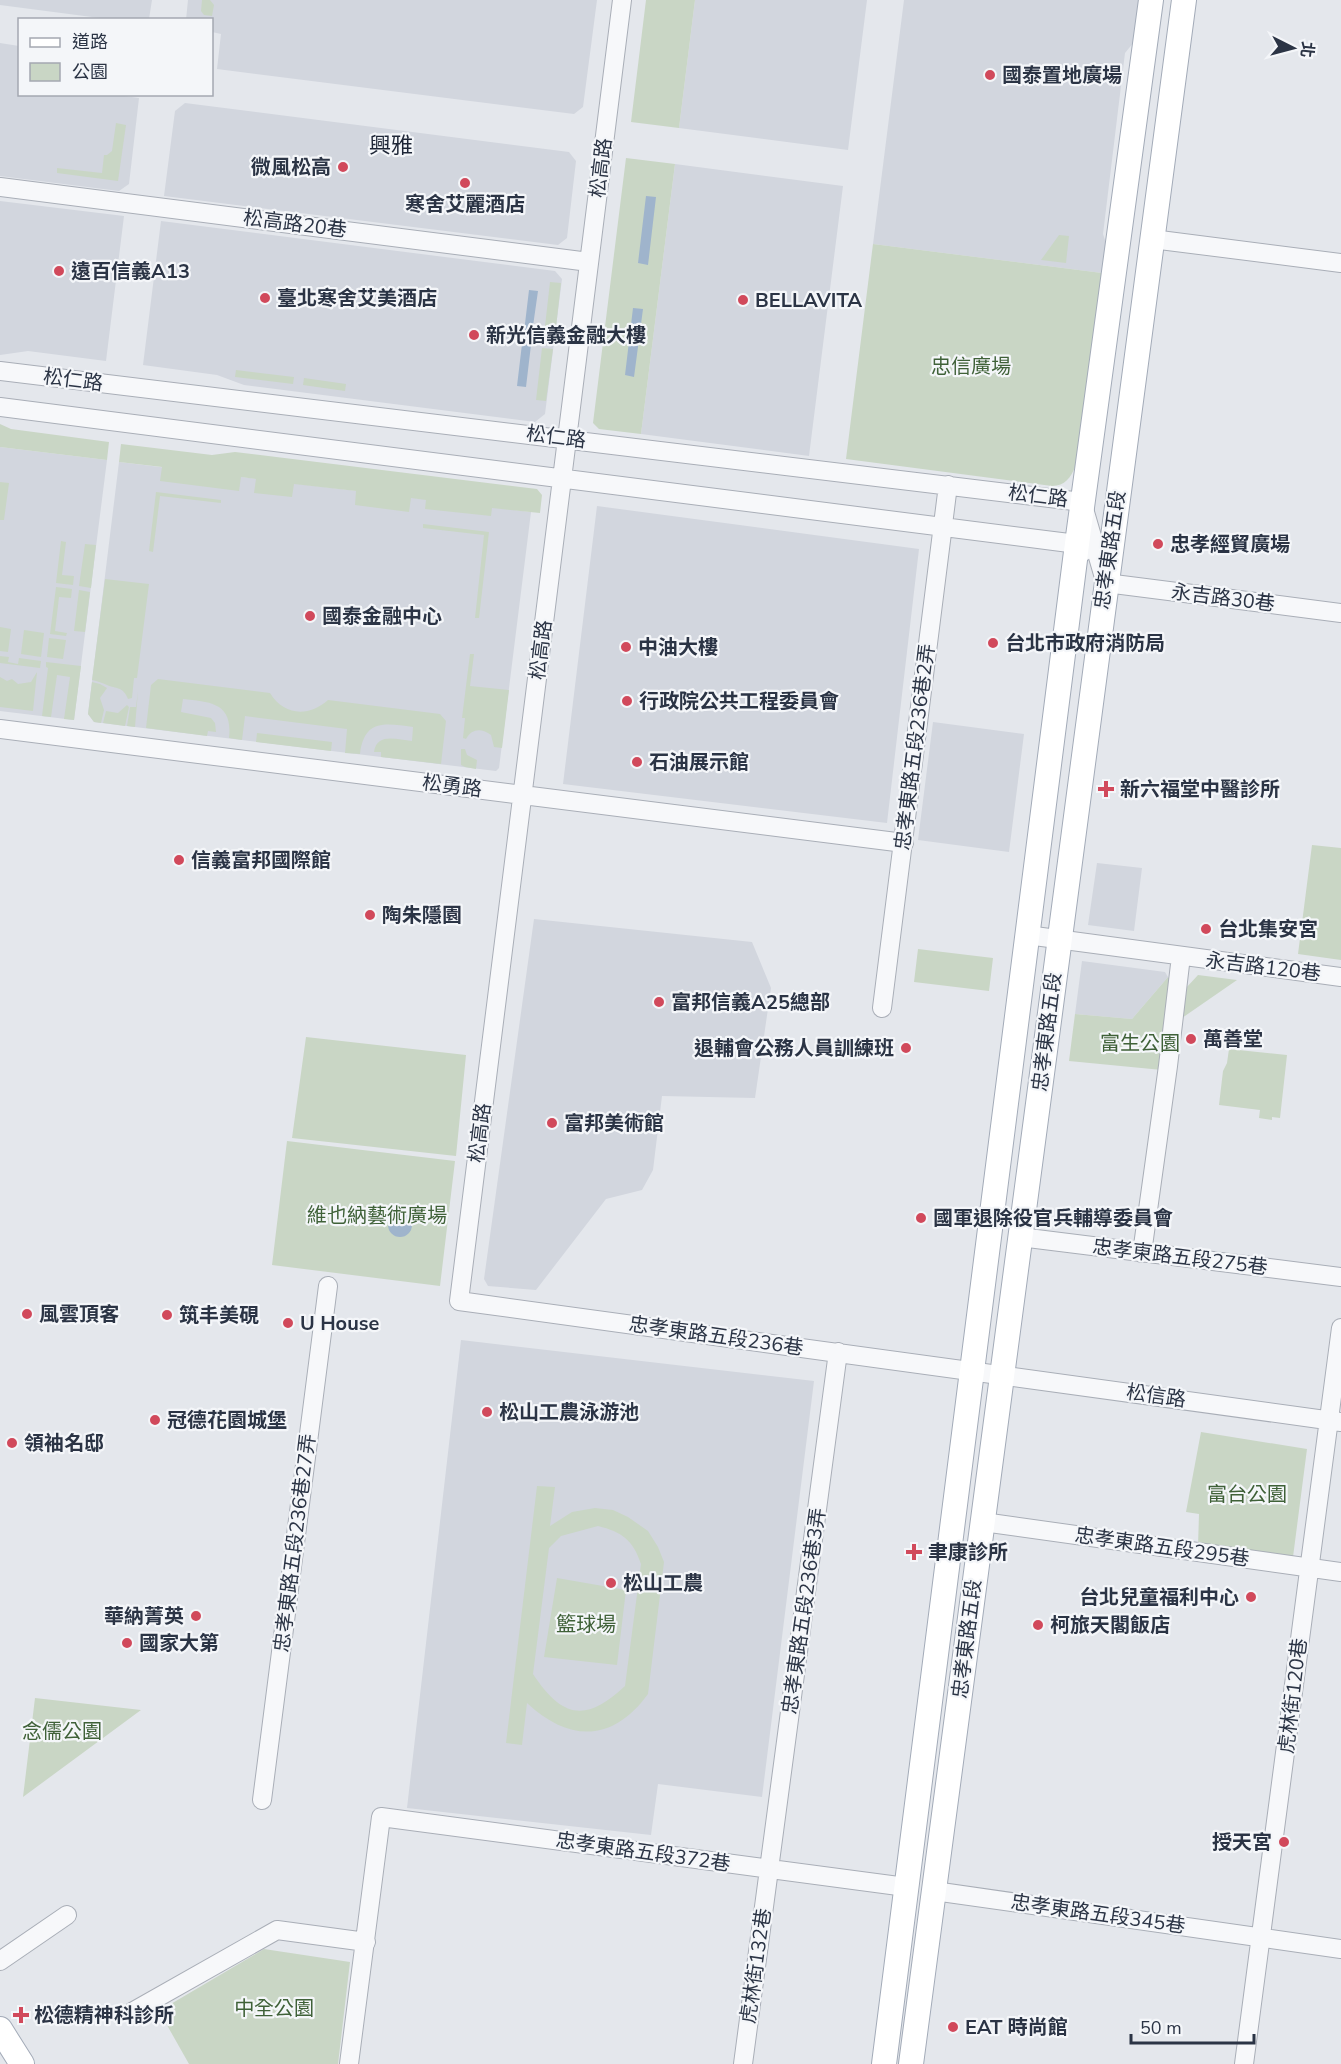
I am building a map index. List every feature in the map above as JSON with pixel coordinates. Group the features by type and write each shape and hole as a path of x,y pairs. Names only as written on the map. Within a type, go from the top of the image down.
{"main road":[{"name":"忠孝東路五段","path":"884,2064 1082,502 1151,0"},
{"name":"忠孝東路五段","path":"911,2064 1184,0"},
{"path":"906,1887 934,1891"},
{"path":"0,2030 22,2064"}],"street":[{"name":"松高路","path":"459,1301 622,0"},
{"name":"松高路20巷","path":"0,187 589,262"},
{"path":"1152,239 1341,263"},
{"name":"松仁路","path":"0,371 1082,502 1106,583"},
{"name":"松仁路","path":"0,407 1077,544"},
{"name":"忠孝東路五段236巷2弄","path":"882,1008 948,485"},
{"path":"1077,544 1106,583"},
{"name":"永吉路30巷","path":"1106,583 1341,613"},
{"name":"松勇路","path":"0,729 903,843"},
{"name":"永吉路120巷","path":"1027,935 1341,977"},
{"path":"1142,1253 1183,956"},
{"name":"忠孝東路五段275巷","path":"1020,1237 1341,1277"},
{"name":"忠孝東路五段236巷27弄","path":"262,1800 328,1286"},
{"name":"忠孝東路五段236巷","path":"459,1301 972,1371"},
{"name":"虎林街120巷","path":"1244,2064 1310,1567 1335,1421 1341,1328"},
{"name":"忠孝東路五段236巷3弄","path":"769,1869 838,1353"},
{"name":"松信路","path":"972,1371 1335,1421"},
{"name":"忠孝東路五段295巷","path":"982,1522 1341,1572"},
{"name":"忠孝東路五段372巷","path":"366,1942 381,1817 906,1887"},
{"name":"虎林街132巷","path":"743,2064 769,1869"},
{"name":"忠孝東路五段345巷","path":"934,1891 1341,1948"},
{"path":"0,1961 67,1915"},
{"path":"132,2012 277,1930 366,1942 349,2064"}],"shaded area":[{"path":"0,0 152,0 149,18 100,18 0,5"},
{"path":"188,0 597,0 583,107 574,114 217,69 221,34 213,32 213,18 186,18"},
{"path":"695,0 867,0 848,150 679,128"},
{"name":"國泰置地廣場","path":"904,0 1139,0 1134,42 1125,53 1103,234 1106,243 1102,273 873,244"},
{"path":"0,43 18,46 18,96 139,98 129,184 119,191 0,176"},
{"name":"微風松高","path":"185,103 569,152 576,161 567,238 558,245 164,196 175,111"},
{"name":"BELLAVITA","path":"675,164 843,186 809,456 641,434"},
{"name":"遠百信義A13","path":"0,201 124,216 106,361 28,351 0,355"},
{"path":"161,221 555,271 562,279 545,414 535,422 244,385 217,375 143,365"},
{"path":"0,447 107,460 74,720 0,711"},
{"name":"國泰金融中心","path":"119,462 531,512 499,768 496,771 94,722 88,714"},
{"name":"中油大樓","path":"597,506 919,549 887,823 563,784"},
{"path":"933,722 1024,734 1009,852 918,840"},
{"path":"1097,863 1142,868 1134,931 1088,925"},
{"name":"富邦信義A25總部","path":"534,919 752,942 771,988 755,1098 662,1096 653,1170 642,1190 606,1199 536,1290 488,1286 484,1279"},
{"path":"1082,961 1165,972 1168,977 1132,1019 1075,1014"},
{"name":"松山工農","path":"461,1340 814,1381 762,1797 658,1784 651,1835 407,1808"}],"green space":[{"path":"202,0 210,0 214,5 212,16 204,15 201,11"},
{"path":"646,0 695,0 679,128 631,122"},
{"path":"116,123 126,125 118,181 57,173 57,168 102,173 104,155 112,151"},
{"path":"626,158 675,164 641,434 599,429 593,423"},
{"path":"1059,235 1069,236 1066,263 1041,260"},
{"name":"忠信廣場","path":"873,244 1102,273 1075,467 1067,480 1052,486 846,459"},
{"path":"550,282 561,283 555,336 544,335"},
{"path":"542,348 553,349 546,401 536,400"},
{"path":"236,370 294,377 293,384 235,377"},
{"path":"304,378 346,384 345,391 303,385"},
{"path":"0,424 11,429 109,442 107,460 0,447"},
{"path":"121,444 212,455 235,452 537,489 542,495 540,513 492,508 491,516 425,509 426,500 411,498 409,512 355,505 356,491 294,484 292,497 254,493 256,479 241,477 239,491 160,481 162,467 119,462"},
{"path":"0,482 9,483 4,520 0,520"},
{"path":"156,492 221,500 221,503 160,496 153,552 149,551"},
{"path":"423,524 489,532 479,618 475,618 484,535 423,528"},
{"path":"61,541 66,542 62,575 74,576 73,585 56,583"},
{"path":"85,544 96,545 91,588 79,586"},
{"path":"105,579 149,584 137,678 134,678 132,698 128,699 122,690 92,680"},
{"path":"56,587 72,589 71,598 59,597 55,631 67,633 66,636 50,634"},
{"path":"79,590 90,592 85,632 74,631"},
{"path":"0,627 11,629 8,652 0,651"},
{"path":"24,630 44,633 41,657 21,654"},
{"path":"49,638 66,640 63,659 47,657"},
{"path":"470,654 474,654 470,686 509,690 502,748 494,747 491,735 484,731 474,731 466,739 463,738 465,718 462,718"},
{"path":"0,656 9,657 8,662 18,664 19,658 41,661 40,668 0,663"},
{"path":"46,662 81,666 74,720 64,719 70,677 57,675 51,717 42,716 48,668"},
{"path":"37,672 33,711 0,707 0,677 7,681 12,679 18,684 31,682"},
{"path":"158,679 270,693 282,706 297,712 321,706 328,700 440,714 446,721 441,764 381,757 381,752 374,752 383,739 412,741 413,727 385,725 371,729 362,743 360,754 345,753 347,729 245,716 242,740 229,738 229,726 224,711 218,706 203,701 183,699 181,712 211,718 215,723 216,732 208,731 207,736 146,728 151,685"},
{"path":"92,682 107,688 100,698 104,710 101,723 94,722 88,714"},
{"path":"138,691 135,727 127,726 130,707 136,707"},
{"path":"127,705 129,707 125,726 103,723 106,711 118,713"},
{"path":"257,733 332,742 331,751 256,742"},
{"path":"461,749 465,749 467,755 477,760 476,769 461,765"},
{"path":"1312,845 1341,848 1341,960 1298,954"},
{"path":"918,949 993,958 989,991 914,982"},
{"name":"富生公園","path":"1198,975 1237,980 1182,1018 1186,988"},
{"name":"富生公園","path":"1168,977 1172,982 1162,1070 1069,1061 1075,1014 1132,1019"},
{"path":"306,1037 466,1055 456,1156 292,1138"},
{"path":"1229,1049 1287,1055 1280,1118 1272,1117 1272,1120 1259,1118 1260,1110 1219,1105 1223,1071"},
{"name":"維也納藝術廣場","path":"287,1141 455,1161 440,1286 272,1265"},
{"name":"富台公園","path":"1201,1432 1307,1449 1293,1557 1198,1546 1199,1514 1186,1512"},
{"path":"537,1486 555,1487 550,1526 572,1512 595,1508 613,1510 648,1531 658,1547 664,1562 648,1694 635,1710 620,1721 590,1732 559,1725 527,1703 522,1745 506,1743","holes":["598,1526 626,1538 641,1564 625,1686 598,1706 586,1710 575,1710 554,1700 533,1674 549,1548 561,1536"]},
{"name":"籃球場","path":"557,1578 626,1590 617,1665 544,1657"},
{"name":"念儒公園","path":"35,1698 141,1710 23,1797"},
{"name":"中全公園","path":"264,1949 350,1962 338,2064 189,2064 159,2011"}],"water":[{"path":"646,196 656,197 648,265 638,263"},
{"path":"529,290 538,291 532,333 524,332"},
{"path":"633,308 643,309 634,377 625,375"},
{"path":"522,344 531,345 526,387 517,386"},
{"path":"400,1213 409,1216 412,1225 409,1234 400,1237 391,1234 388,1225 391,1216"}],"place":[{"name":"國泰置地廣場","path":"990,75"},
{"name":"微風松高","path":"343,167"},
{"name":"寒舍艾麗酒店","path":"465,183"},
{"name":"遠百信義A13","path":"59,271"},
{"name":"臺北寒舍艾美酒店","path":"265,298"},
{"name":"BELLAVITA","path":"743,300"},
{"name":"新光信義金融大樓","path":"474,335"},
{"name":"忠孝經貿廣場","path":"1158,544"},
{"name":"國泰金融中心","path":"310,616"},
{"name":"台北市政府消防局","path":"993,643"},
{"name":"中油大樓","path":"626,647"},
{"name":"行政院公共工程委員會","path":"627,701"},
{"name":"石油展示館","path":"637,762"},
{"name":"新六福堂中醫診所","path":"1106,789"},
{"name":"信義富邦國際館","path":"179,860"},
{"name":"陶朱隱園","path":"370,915"},
{"name":"台北集安宮","path":"1206,929"},
{"name":"富邦信義A25總部","path":"659,1002"},
{"name":"萬善堂","path":"1191,1039"},
{"name":"退輔會公務人員訓練班","path":"906,1048"},
{"name":"富邦美術館","path":"552,1123"},
{"name":"國軍退除役官兵輔導委員會","path":"921,1218"},
{"name":"風雲頂客","path":"27,1314"},
{"name":"筑丰美硯","path":"167,1315"},
{"name":"U House","path":"288,1323"},
{"name":"松山工農泳游池","path":"487,1412"},
{"name":"冠德花園城堡","path":"155,1420"},
{"name":"領袖名邸","path":"12,1443"},
{"name":"聿康診所","path":"914,1552"},
{"name":"松山工農","path":"611,1583"},
{"name":"台北兒童福利中心","path":"1251,1597"},
{"name":"華納菁英","path":"196,1616"},
{"name":"柯旅天閣飯店","path":"1038,1625"},
{"name":"國家大第","path":"127,1643"},
{"name":"授天宮","path":"1284,1842"},
{"name":"松德精神科診所","path":"21,2015"},
{"name":"EAT 時尚館","path":"953,2027"}],"district":[{"name":"興雅","path":"391,146"}]}
